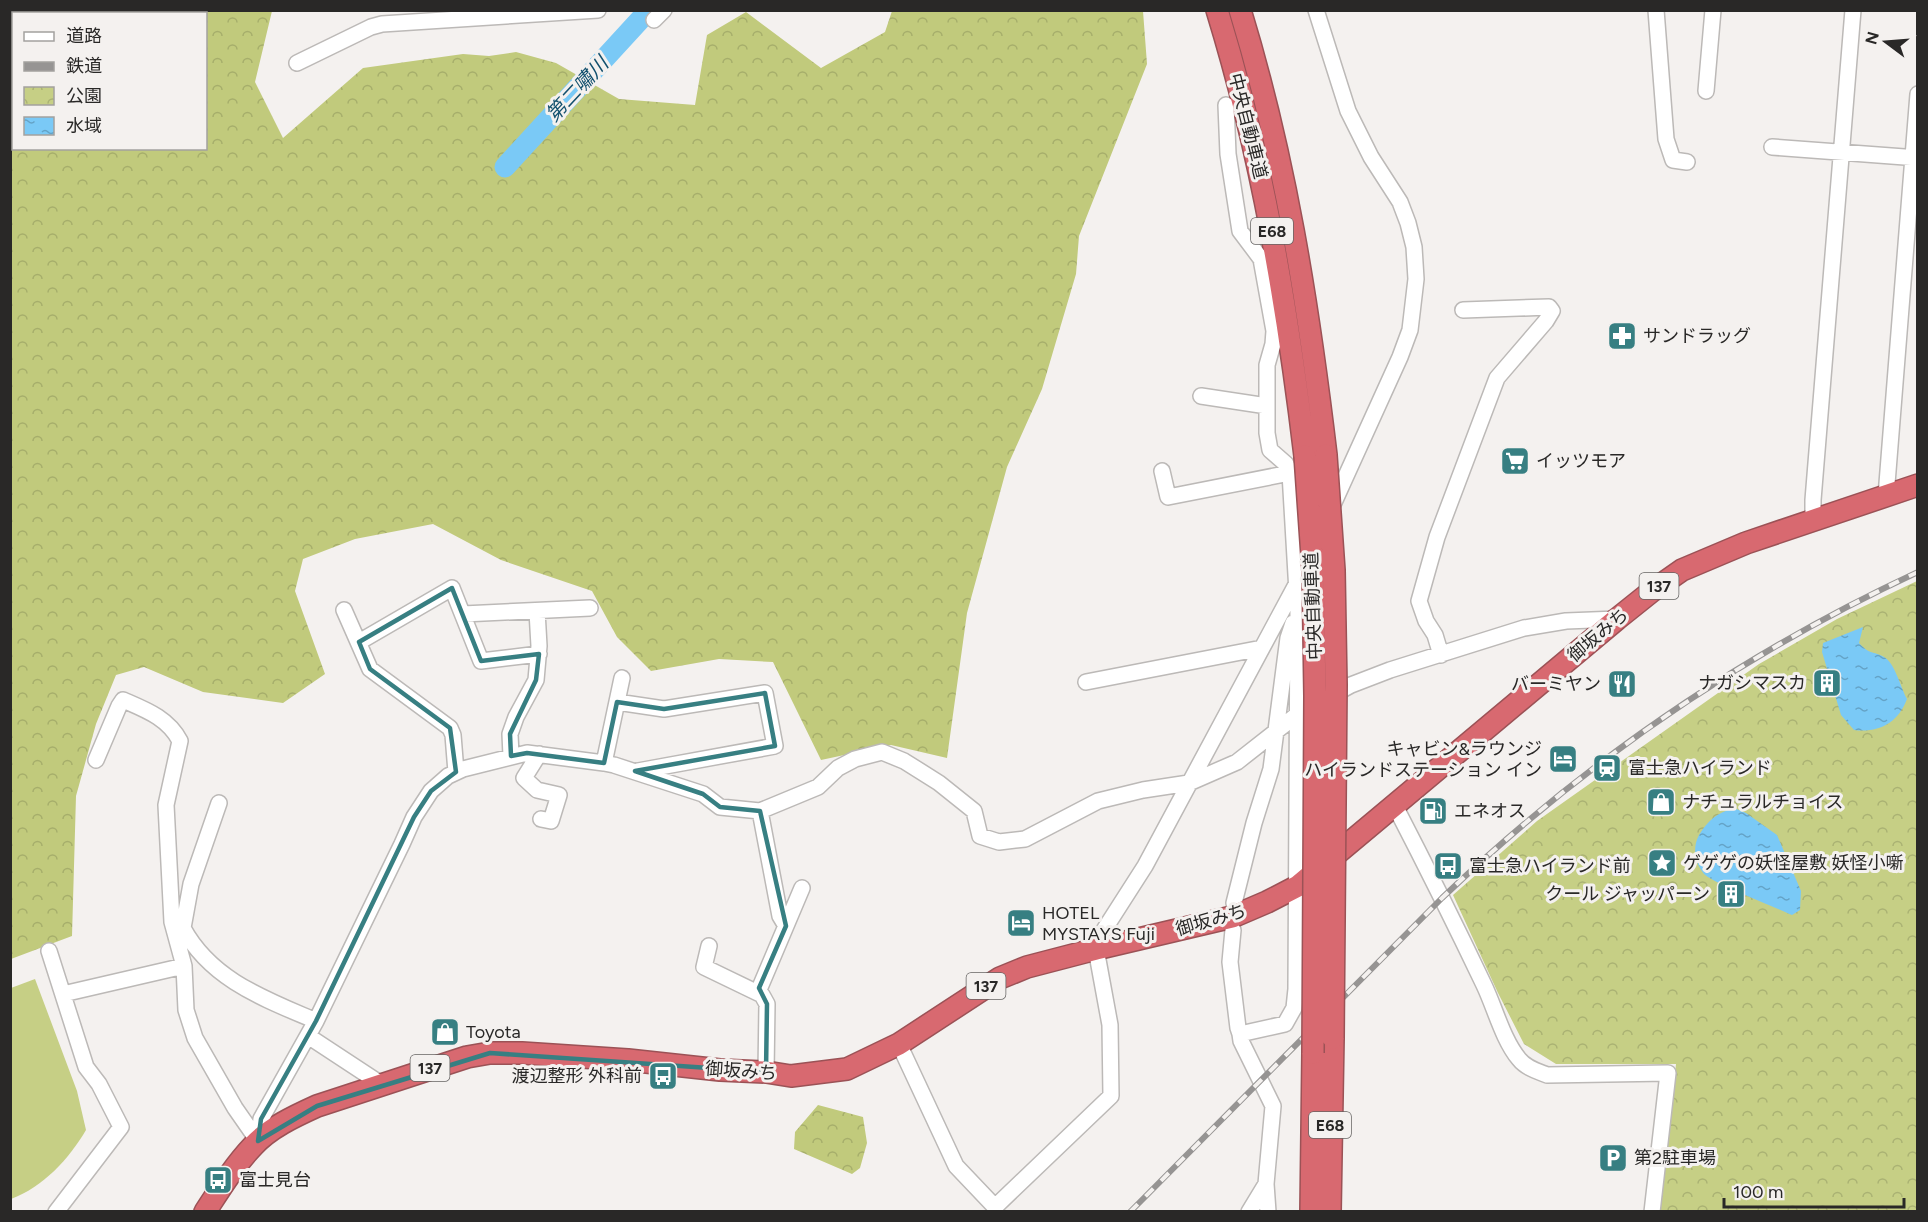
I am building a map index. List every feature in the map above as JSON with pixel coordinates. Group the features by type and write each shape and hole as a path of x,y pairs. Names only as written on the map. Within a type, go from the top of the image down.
{"highway":[{"name":"中央自動車道","path":"1217,10 1246,111 1270,216 1284,292 1305,456 1313,571 1316,696 1311,1212"},
{"name":"中央自動車道","path":"1240,10 1267,109 1293,220 1326,455 1334,570 1336,685 1330,1212"},
{"name":"御坂みち","path":"206,1212 224,1183 258,1141 294,1116 317,1106 467,1056 522,1053 616,1059 792,1076 847,1069 899,1044 1000,978 1027,967 1232,917 1298,886 1617,619 1682,570 1746,543 1917,485"},
{"path":"1305,1212 1311,1134"}],"street":[{"path":"297,63 371,27 382,24 598,10"},
{"path":"899,1044 956,1166 995,1207 1111,1096 1110,1025 1096,949 1104,930 1145,866 1298,581 1400,357 1410,330 1416,279 1414,247 1408,223 1400,202 1371,157 1348,111 1316,10"},
{"path":"1656,10 1666,139 1673,159 1687,162"},
{"path":"1706,91 1713,10"},
{"path":"1813,522 1853,10"},
{"path":"1886,496 1915,158 1917,94"},
{"path":"1226,105 1228,154 1240,231 1261,259 1274,331 1274,344 1267,365 1267,433 1270,450 1286,464 1290,472 1298,581 1298,886 1294,1008 1285,1024 1240,1034"},
{"path":"1772,147 1915,158"},
{"path":"1441,655 1435,635 1426,621 1419,601 1437,537 1497,378 1552,311 1549,307 1463,310"},
{"path":"1201,396 1267,406"},
{"path":"1162,471 1168,497 1290,472"},
{"path":"359,642 452,588 482,661 538,654"},
{"path":"463,614 590,608"},
{"path":"1234,903 1254,822 1271,769 1288,638 1298,609"},
{"path":"344,610 370,669 450,728 453,735 456,772"},
{"path":"511,756 510,734 523,700 536,680 537,611"},
{"path":"258,1141 261,1119 316,1021 414,817 431,791 456,772 511,756 527,753 539,754 603,763 635,771 703,794 720,807 760,811 818,787 838,768 855,759 882,752 904,761 939,783 974,811 980,836 999,842 1025,838 1098,801 1143,790 1189,783 1237,762 1298,714 1351,685 1390,670 1524,628 1566,621 1617,619"},
{"path":"1086,682 1262,648"},
{"path":"603,763 622,678"},
{"path":"617,702 664,709 765,693 776,746 635,771"},
{"path":"96,760 118,706 123,700 159,716 175,732 180,741 166,805 172,922 184,966 186,1010 195,1038 235,1108 258,1141"},
{"path":"539,754 524,778 537,790 559,795 551,821 541,819"},
{"path":"219,803 191,884 183,928 212,965 245,989 316,1021"},
{"path":"1394,804 1519,1059 1532,1070 1547,1075 1668,1073 1652,1212"},
{"path":"760,811 780,916 786,926"},
{"path":"758,992 802,888"},
{"path":"1233,930 1230,962 1240,1041 1273,1106 1266,1184 1268,1212"},
{"path":"709,946 704,967 762,994 767,1004 766,1072"},
{"path":"49,951 86,1067 99,1084 121,1127 56,1212"},
{"path":"63,994 184,966"},
{"path":"308,1036 381,1084"},
{"path":"1249,1212 1266,1184"}],"highlighted area":[{"path":"452,588 481,661 539,654 536,680 510,734 511,756 527,753 604,763 617,702 664,709 765,693 775,746 635,771 703,794 720,807 760,811 786,926 759,988 767,1004 766,1072 490,1053 317,1106 258,1141 261,1119 316,1021 414,817 431,791 456,772 450,728 370,669 359,642"}],"green space":[{"path":"30,10 272,11 255,82 283,138 363,68 463,54 489,56 516,52 556,63 619,99 695,105 707,35 746,12 821,68 885,32 892,11 1143,11 1147,64 1079,236 1076,274 1042,389 1007,467 967,613 947,758 891,745 821,760 773,662 719,659 651,671 617,637 592,591 501,560 433,524 355,539 303,559 295,591 325,674 283,703 203,692 144,667 116,675 96,724 76,796 72,936 11,959 10,34 12,32 12,150 207,150 207,12 29,12"},
{"name":"富士急ハイランド","path":"1917,581 1917,1211 1660,1211 1676,1064 1556,1064 1524,1044 1453,895 1537,821 1759,664 1837,619"},
{"path":"35,979 77,1091 86,1130 72,1151 54,1171 34,1187 11,1199 11,988"},
{"path":"818,1105 863,1117 867,1143 860,1168 852,1174 794,1149 795,1132"}],"water":[{"path":"1863,627 1859,643 1866,650 1888,660 1907,699 1893,720 1879,728 1863,731 1854,730 1841,715 1822,652 1823,643"},
{"path":"1734,808 1746,813 1777,835 1801,891 1800,910 1792,915 1719,883 1709,878 1701,870 1695,850 1699,835 1714,818"}],"waterway":[{"name":"第二嘯川","path":"505,167 649,10"}],"railway":[{"path":"1130,1212 1442,898 1551,802 1666,716 1727,676 1853,604 1918,572"}],"place":[{"name":"サンドラッグ","path":"1622,336"},
{"name":"イッツモア","path":"1515,461"},
{"name":"ナガシマスカ","path":"1827,683"},
{"name":"バーミヤン","path":"1622,684"},
{"name":"キャビン&ラウンジ ハイランドステーション イン","path":"1563,759"},
{"name":"富士急ハイランド","path":"1607,768"},
{"name":"ナチュラルチョイス","path":"1661,802"},
{"name":"エネオス","path":"1433,811"},
{"name":"ゲゲゲの妖怪屋敷 妖怪小噺","path":"1662,863"},
{"name":"富士急ハイランド前","path":"1448,866"},
{"name":"クール ジャッパーン","path":"1731,894"},
{"name":"HOTEL MYSTAYS Fuji","path":"1021,923"},
{"name":"Toyota","path":"445,1032"},
{"name":"渡辺整形 外科前","path":"663,1076"},
{"name":"第2駐車場","path":"1613,1158"},
{"name":"富士見台","path":"218,1180"}]}
